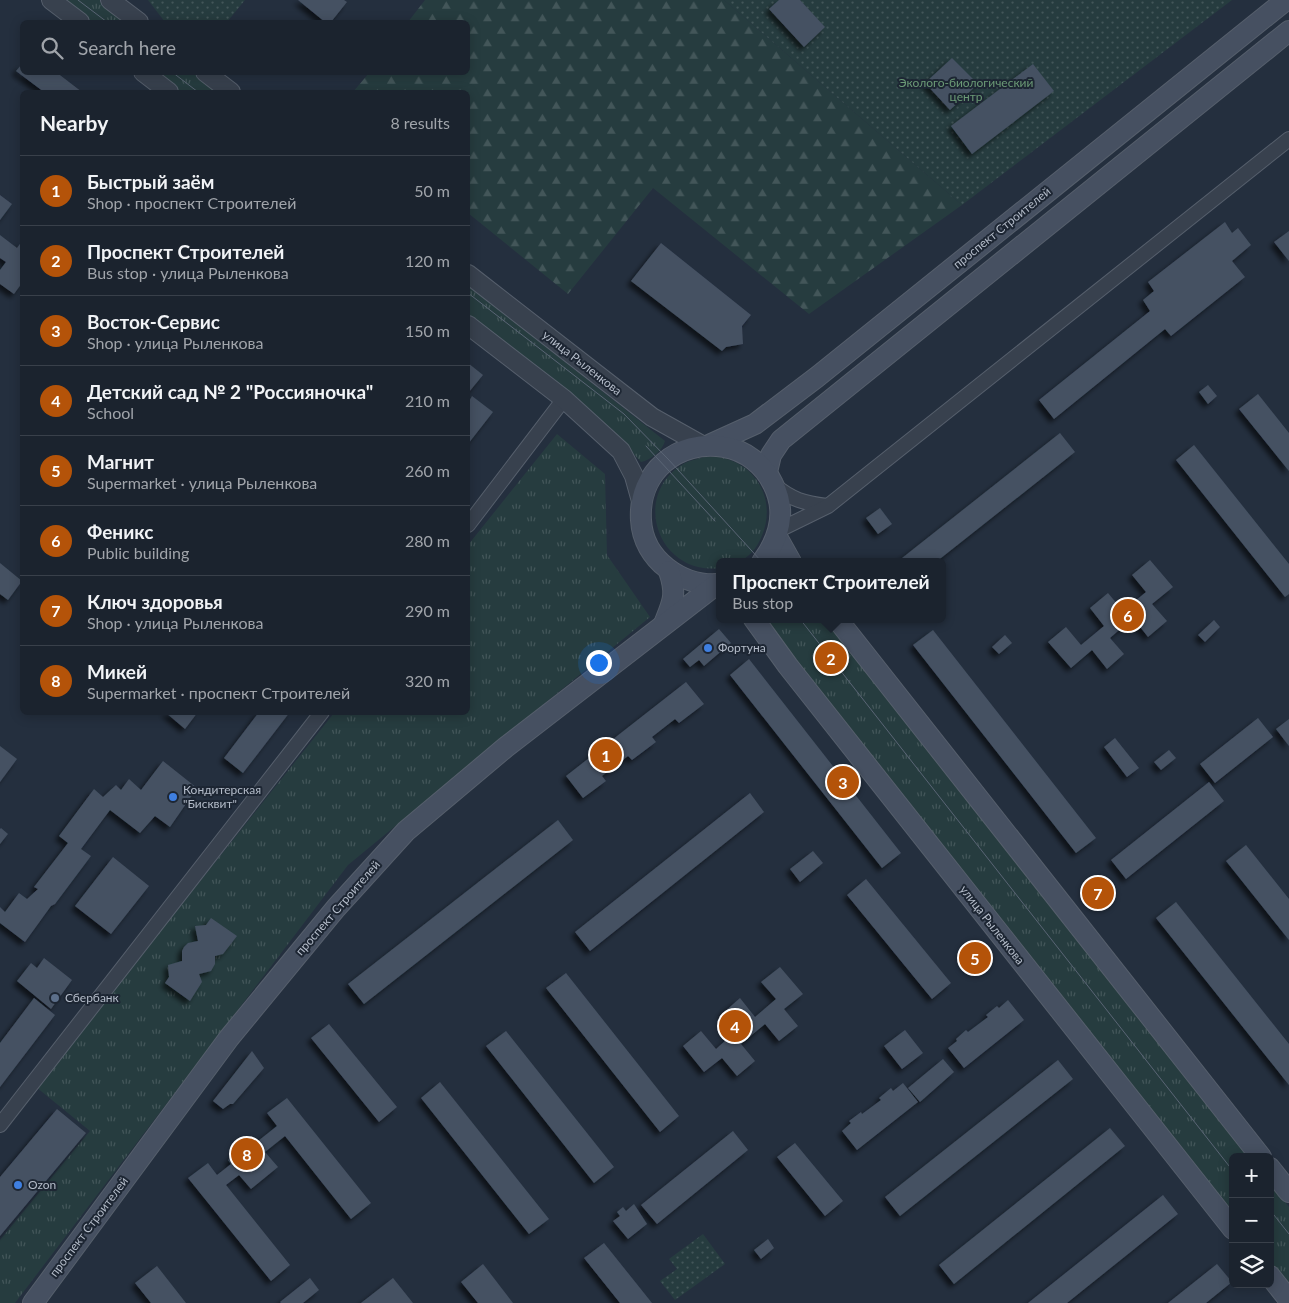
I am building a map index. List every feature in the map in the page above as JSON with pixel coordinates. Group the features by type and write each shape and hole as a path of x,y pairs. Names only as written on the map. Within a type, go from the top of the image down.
{"main road":[{"name":"проспект Строителей","path":"642,501 649,481 662,464 684,450 706,445 755,424 809,383 1286,0"},
{"path":"770,478 771,455 781,440 1289,31"},
{"path":"706,445 732,448 751,457 770,478 779,499 781,514 778,534 765,558"},
{"path":"642,501 640,521 645,540 655,557 669,570 683,579 700,584 716,584"},
{"path":"778,534 789,558"},
{"path":"664,624 673,602 674,588 669,570"},
{"name":"проспект Строителей","path":"33,1303 229,1038 336,908 406,831 506,747 716,585"},
{"name":"улица Рыленкова","path":"757,623 788,666 1229,1224"},
{"path":"840,623 1258,1153"},
{"path":"1274,1173 1289,1192"},
{"path":"1274,1281 1289,1300"}],"street":[{"path":"51,0 77,20"},
{"path":"110,0 137,20"},
{"path":"147,75 166,90"},
{"path":"209,75 228,90"},
{"path":"778,534 828,506 1289,139"},
{"name":"улица Рыленкова","path":"470,276 652,417 706,445"},
{"path":"470,327 564,399 621,450 634,476 642,501"},
{"path":"470,523 564,399"},
{"path":"770,478 788,496 805,503 828,506"},
{"path":"0,1125 320,715"}],"green space":[{"path":"51,0 105,0 130,20 77,20"},
{"path":"148,0 245,0 229,20 163,20"},
{"path":"425,0 724,0 962,205 809,314 653,188 568,294 470,215 470,90 355,90 367,75 470,75 470,20 410,20"},
{"name":"Эколого-биологический центр","path":"724,0 1232,0 962,205"},
{"path":"148,75 200,75 220,90 168,90"},
{"path":"470,287 665,441 659,452 641,462 627,447 470,325"},
{"path":"557,434 605,474 607,555 650,617 348,865 15,1303 0,1303 0,1240 90,1131 36,1087 332,715 470,715 470,543"},
{"path":"716,457 736,463 756,479 762,490 766,501 765,527 757,546 745,558 716,558 716,568 698,567 680,559 667,546 658,530 655,512 658,493 668,476 692,460"},
{"path":"765,623 831,623 1246,1153 1229,1153 1229,1209"},
{"path":"1274,1188 1289,1207 1289,1285 1274,1266"},
{"path":"703,1234 725,1264 675,1300 660,1281 677,1269 669,1259"}],"building":[{"path":"298,0 344,0 347,2 333,20 323,20"},
{"path":"779,0 800,0 825,27 804,47 769,9"},
{"path":"952,58 978,84 950,110 925,83"},
{"path":"1033,64 1054,91 972,154 951,126"},
{"path":"21,75 60,75 79,90 41,90"},
{"path":"0,195 12,204 0,220"},
{"path":"1225,222 1232,233 1238,228 1251,245 1232,261 1245,277 1171,336 1165,329 1054,419 1039,400 1150,311 1143,300 1154,291 1148,282"},
{"path":"1289,231 1289,261 1274,242"},
{"path":"0,235 17,248 20,244 20,286 14,294 0,284 0,270 6,262 0,258"},
{"path":"661,243 751,315 742,326 743,344 726,347 722,351 631,281"},
{"path":"470,365 483,375 470,391"},
{"path":"1208,385 1217,396 1208,404 1199,392"},
{"path":"1258,394 1289,433 1289,471 1239,409"},
{"path":"472,396 493,412 470,441 470,400"},
{"path":"1060,433 1075,452 941,558 902,558"},
{"path":"1194,445 1289,564 1289,594 1285,597 1176,460"},
{"path":"880,508 892,524 878,534 866,518"},
{"path":"1150,560 1173,587 1152,604 1167,621 1148,637 1133,618 1110,638 1124,654 1107,669 1092,650 1071,668 1048,642 1066,627 1081,645 1104,626 1090,608 1108,593 1123,611 1146,592 1132,575"},
{"path":"0,563 20,579 20,584 8,600 0,594"},
{"path":"1214,620 1220,627 1205,642 1198,635"},
{"path":"719,629 731,643 704,666 699,660 690,667 683,659"},
{"path":"933,630 1096,838 1076,853 913,645"},
{"path":"1005,635 1012,643 999,654 992,647"},
{"path":"749,659 901,853 882,868 730,675"},
{"path":"686,682 704,704 679,723 675,719 652,737 656,742 632,760 628,756 602,776 606,781 583,798 566,776"},
{"path":"169,715 196,715 185,729"},
{"path":"257,715 288,715 243,773 224,758"},
{"path":"1258,718 1273,737 1215,783 1200,764"},
{"path":"1289,719 1289,746 1276,729"},
{"path":"1115,738 1139,768 1127,777 1104,747"},
{"path":"0,746 17,759 0,782"},
{"path":"1169,750 1176,758 1161,770 1154,762"},
{"path":"163,761 197,788 170,827 155,816 140,833 110,810 81,849 91,856 25,942 0,923 0,907 5,912 19,893 27,899 38,889 34,887 68,843 59,836 94,789 103,797 116,785 121,790 129,779 141,790"},
{"path":"1209,782 1224,801 1126,879 1111,860"},
{"path":"750,793 764,812 590,951 575,932"},
{"path":"558,820 573,840 364,1004 348,984"},
{"path":"0,829 8,834 0,844"},
{"path":"1246,845 1289,899 1289,940 1226,861"},
{"path":"813,851 823,863 800,882 790,869"},
{"path":"113,857 149,886 111,934 75,906"},
{"path":"866,879 951,983 932,999 847,895"},
{"path":"1176,902 1289,1044 1289,1085 1156,918"},
{"path":"211,918 237,936 223,954 215,956 215,964 211,971 199,974 202,982 190,1001 165,983 169,977 168,965 182,961 184,947 188,943 198,941 195,926 206,925"},
{"path":"44,958 72,980 51,1009 17,981 31,963 37,968"},
{"path":"780,967 803,994 784,1009 798,1026 779,1041 765,1024 741,1044 755,1061 737,1076 722,1058 704,1072 683,1046 701,1031 716,1049 736,1031 722,1014 740,998 755,1017 776,999 761,982"},
{"path":"566,973 679,1116 660,1132 546,988"},
{"path":"34,998 55,1015 0,1087 0,1043"},
{"path":"1008,1000 1024,1020 964,1068 948,1048 966,1030 968,1032 988,1017 986,1015 997,1006 999,1008"},
{"path":"329,1024 397,1107 379,1122 311,1038"},
{"path":"905,1030 923,1053 902,1069 884,1046"},
{"path":"506,1031 614,1167 594,1183 486,1046"},
{"path":"252,1051 264,1068 233,1104 223,1109 213,1101"},
{"path":"943,1059 954,1072 920,1102 908,1088"},
{"path":"1058,1060 1073,1079 900,1216 885,1197"},
{"path":"440,1082 549,1219 529,1234 421,1098"},
{"path":"903,1083 918,1102 857,1150 842,1131 851,1123 849,1121 881,1100 879,1098 891,1088 893,1091"},
{"path":"287,1098 371,1203 351,1219 285,1136 265,1152 278,1167 251,1189 239,1175 226,1185 290,1265 271,1281 188,1178 208,1163 217,1175 231,1164 228,1160 255,1138 258,1141 277,1126 267,1113"},
{"path":"57,1109 86,1133 0,1236 0,1177"},
{"path":"1110,1128 1125,1146 954,1284 939,1265"},
{"path":"733,1131 748,1150 657,1224 641,1205"},
{"path":"795,1143 843,1201 825,1216 777,1157"},
{"path":"1163,1195 1178,1214 1067,1303 1028,1303"},
{"path":"634,1204 647,1224 628,1239 613,1221 620,1216 617,1212 623,1207 626,1211"},
{"path":"768,1239 774,1248 761,1259 754,1250"},
{"path":"604,1243 652,1303 620,1303 584,1258"},
{"path":"483,1264 513,1303 478,1303 461,1282"},
{"path":"1217,1264 1229,1278 1229,1284 1206,1303 1168,1303"},
{"path":"157,1266 186,1303 151,1303 135,1283"},
{"path":"310,1278 319,1290 303,1303 280,1302"},
{"path":"393,1278 413,1303 361,1303"}],"tram line":[{"path":"78,0 104,20"},
{"path":"176,75 195,90"},
{"path":"470,295 624,414 758,558"},
{"path":"646,446 715,521"},
{"path":"803,623 1229,1166"},
{"path":"1274,1215 1289,1234"}],"place":[{"name":"Феникс","path":"1128,615"},
{"name":"Фортуна","path":"708,648"},
{"name":"Проспект Строителей","path":"831,658"},
{"name":"Быстрый заём","path":"606,755"},
{"name":"Восток-Сервис","path":"843,782"},
{"name":"Кондитерская \"Бисквит\"","path":"173,797"},
{"name":"Ключ здоровья","path":"1098,893"},
{"name":"Магнит","path":"975,958"},
{"name":"Сбербанк","path":"55,998"},
{"name":"Детский сад № 2 \"Россияночка\"","path":"735,1026"},
{"name":"Микей","path":"247,1154"},
{"name":"Ozon","path":"18,1185"}]}
